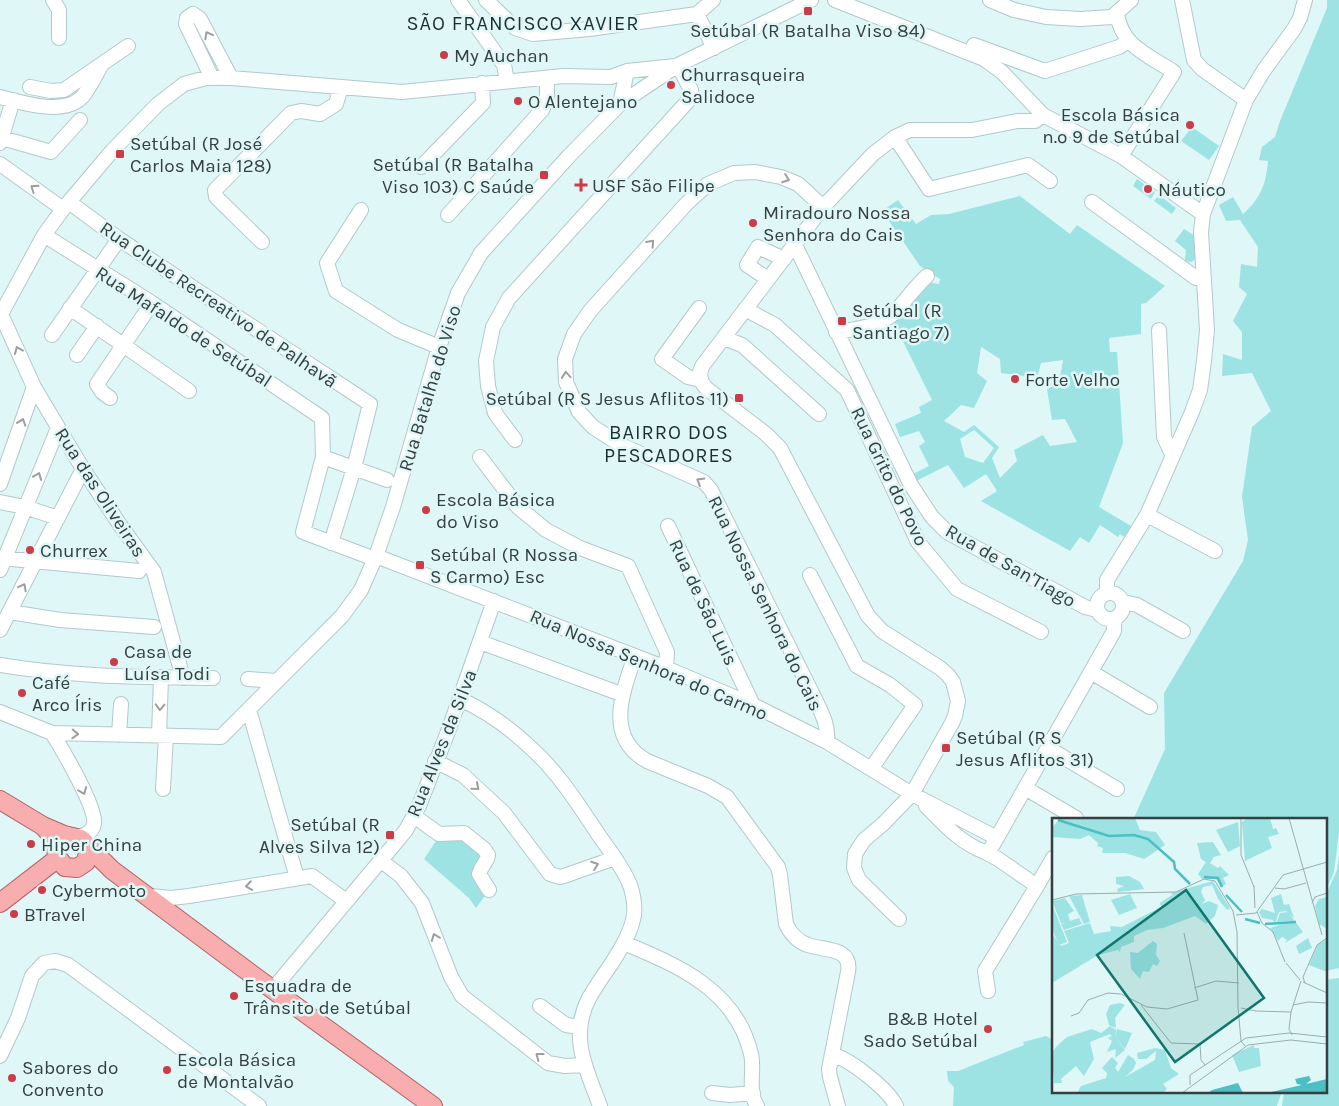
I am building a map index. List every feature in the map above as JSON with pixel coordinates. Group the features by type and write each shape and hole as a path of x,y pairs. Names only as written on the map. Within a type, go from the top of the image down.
{"main road":[{"path":"0,800 43,826 78,839 88,847 88,857 82,866 76,868"},
{"path":"43,826 52,836 57,856 65,867 76,868 96,865 112,870"},
{"path":"57,856 57,849 62,841 78,839 112,870 150,896 433,1106"},
{"path":"0,903 57,856"}],"street":[{"path":"54,0 59,10 58,38"},
{"path":"458,0 504,65 507,80"},
{"path":"486,0 515,28 533,34 589,29 697,14 713,0"},
{"name":"Rua Batalha do Viso","path":"162,736 220,737 342,616 361,590 376,558 400,484 438,346 458,293 481,253 569,156 620,104 678,66 811,0"},
{"path":"835,0 913,29 995,65 1043,116 1121,156 1203,214"},
{"path":"990,0 1014,10 1046,17 1080,19 1106,18 1118,13 1131,0"},
{"path":"1182,0 1194,60 1202,69 1246,100"},
{"path":"1106,593 1107,580 1147,515 1163,482 1200,390 1207,330 1201,232 1203,214 1246,100 1264,70 1294,29 1300,18 1305,0"},
{"path":"1118,13 1121,30 1128,41 1174,72 1121,156"},
{"path":"212,78 186,24 187,18 193,14 200,19 231,78"},
{"path":"697,14 714,48"},
{"path":"913,29 915,23 1045,71 1118,47 1128,41"},
{"path":"30,87 51,91 64,90 128,46"},
{"path":"80,120 51,152 1,140 6,99 61,107 74,103 83,97 102,64"},
{"path":"1,314 44,235 66,205 112,151 158,104 184,84 206,78 231,78 402,92 507,80 576,75 613,68 627,71 678,66 691,90 688,101 509,298 493,327 486,361 488,386 495,413 515,440"},
{"path":"627,71 635,78 635,94"},
{"path":"620,104 627,71"},
{"path":"448,215 542,110 547,99 547,78"},
{"path":"421,167 482,103 482,83"},
{"path":"262,242 216,197 215,190 291,113 320,114 336,104 341,87"},
{"path":"899,919 860,880 854,868 855,854 864,840 883,824 912,794 955,716 958,700 953,682 940,668 892,638 872,620 862,606 780,448 766,434 709,391 701,380 701,368 823,207 873,154 895,137 910,130 972,130 1017,121 1035,121 1043,116"},
{"path":"895,137 929,189 1028,165 1050,181"},
{"name":"Rua Clube Recreativo de Palhavã","path":"2,170 66,205 370,404 354,468"},
{"name":"Rua Nossa Senhora do Cais","path":"823,207 798,184 781,176 755,172 734,173 708,184 687,203 590,311 574,334 565,359 566,382 569,390 579,412 593,427 621,444 704,482 711,490 814,697 828,732 827,742"},
{"path":"1092,202 1196,278 1204,279"},
{"path":"360,210 327,263 336,291 398,330 438,346"},
{"name":"Rua Mafaldo de Setúbal","path":"44,235 152,303 322,418 323,457"},
{"path":"52,335 119,239"},
{"name":"Rua de San'Tiago","path":"795,245 911,485 932,517 947,532 1085,607 1097,610"},
{"path":"768,279 747,265 758,247 784,259"},
{"path":"1180,265 1193,266 1203,262"},
{"path":"836,332 860,328 883,320 894,313 927,276"},
{"path":"110,398 102,392 97,384 152,303"},
{"path":"70,308 189,391"},
{"path":"699,308 662,359 688,377 701,380"},
{"name":"Rua Grito do Povo","path":"746,309 775,325 847,390 918,542 957,589 1041,632"},
{"name":"Rua das Oliveiras","path":"1,314 34,387 58,428 120,525 154,572 183,678"},
{"path":"77,354 98,326"},
{"path":"1159,330 1164,437 1170,450 1174,452"},
{"path":"724,338 742,345 819,414"},
{"path":"0,484 34,387"},
{"path":"58,428 2,562 36,562 139,571"},
{"path":"323,457 387,480"},
{"name":"Rua Nossa Senhora do Carmo","path":"323,457 303,532 494,601 666,668 752,705 827,742 912,794"},
{"path":"480,457 518,507 528,516 561,539 630,568 667,652 666,668"},
{"path":"331,543 354,468"},
{"path":"0,630 83,469"},
{"path":"0,502 26,507 58,518"},
{"path":"1147,515 1215,551"},
{"name":"Rua de São Luis","path":"668,526 752,705"},
{"path":"810,575 857,666 890,685 915,705 871,769"},
{"path":"1123,602 1122,613 1114,619 1104,618 1097,610 1099,598 1106,593 1117,594 1123,602 1137,605 1183,631"},
{"name":"Rua Alves da Silva","path":"273,989 406,830 414,816 460,699 494,601"},
{"path":"10,612 60,620 154,627"},
{"path":"992,845 1114,632 1114,619"},
{"path":"480,642 622,694"},
{"path":"635,656 622,694 620,718 624,736 635,752 655,766 708,786 727,798 778,866 788,929 800,942 839,952 848,959 848,972 829,1069 838,1106"},
{"path":"0,665 43,672 161,678 213,678"},
{"path":"1091,672 1150,707"},
{"path":"161,678 163,789"},
{"path":"248,679 277,681"},
{"path":"460,699 506,727 544,760 578,804 615,858 631,887 634,901 631,928 624,943 590,998 580,1027 581,1052 600,1106"},
{"path":"119,735 121,704"},
{"path":"249,710 297,878"},
{"path":"6,714 52,733 162,736"},
{"path":"52,733 79,779 94,818 91,830 78,839"},
{"path":"1048,748 1117,789"},
{"path":"435,761 463,775 504,813 550,874 560,877 615,858"},
{"path":"1025,788 1073,818"},
{"path":"912,794 969,824 992,845 998,859 1037,886"},
{"path":"912,794 958,838 974,848 992,845"},
{"path":"414,816 439,834 464,833 484,849 488,855 479,874 489,890"},
{"path":"958,838 964,825 969,824"},
{"path":"380,860 401,876 422,903 451,977 462,996 548,1063 565,1066 585,1065"},
{"path":"988,991 985,971 1052,860"},
{"path":"150,896 171,898 189,896 312,876 346,901"},
{"path":"624,943 677,966 694,976 713,990 741,1025 748,1040 753,1060 755,1100 712,1093"},
{"path":"0,1056 18,1018 32,976 44,963 55,961 68,965 259,1106"},
{"path":"540,1006 566,1025 580,1027"},
{"path":"832,1055 841,1056 880,1086 896,1106"}],"shaded area":[{"path":"1327,0 1339,0 1339,832 1334,872 1326,890 1326,818 1134,818 1165,749 1164,693 1243,561 1248,540 1242,497 1252,427 1271,411 1252,373 1222,376 1223,354 1242,360 1242,332 1233,321 1247,294 1239,287 1241,264 1257,267 1258,247 1240,220 1226,221 1219,205 1233,197 1243,214 1258,196 1266,177 1268,161 1259,160 1262,147 1275,137 1327,8"},
{"path":"1192,127 1219,146 1209,160 1181,141"},
{"path":"1137,179 1155,192 1151,199 1133,186"},
{"path":"1159,195 1176,208 1172,214 1154,201"},
{"path":"1020,196 1070,234 1077,225 1165,286 1146,303 1141,304 1141,334 1109,338 1110,352 1117,352 1123,443 1099,507 1131,526 1124,537 1120,534 1118,537 1100,525 1089,543 1080,537 1070,551 981,501 997,491 986,474 964,488 948,465 916,481 913,474 929,466 919,446 925,442 919,431 900,437 895,424 921,413 919,407 932,400 892,319 925,282 939,284 940,279 920,266 882,211 898,200 916,224 931,215 949,214","holes":["981,347 1000,359 1001,373 1037,378 1041,363 1063,360 1059,383 1047,389 1052,420 1065,419 1077,442 1050,446 1043,435 1014,450 1017,461 1000,478 992,458 999,447 974,425 964,432 944,421 961,405 974,408 987,381 977,373","974,430 994,448 983,463 965,457 960,439"]},
{"path":"1184,229 1195,236 1196,258 1192,262 1185,261 1186,250 1175,241"},
{"path":"461,832 486,851 481,869 489,890 476,908 469,898 424,859 438,838"},
{"path":"1339,855 1339,968 1326,971 1326,895 1337,870"},
{"path":"1339,978 1339,1106 1282,1106 1284,1094 1326,1094 1326,980"},
{"path":"1046,1036 1052,1039 1052,1094 1281,1094 1277,1106 953,1106 954,1087 948,1081 947,1071 958,1071 1024,1045 1023,1042"}],"place":[{"name":"Setúbal (R Batalha Viso 84)","path":"808,11"},
{"name":"My Auchan","path":"444,55"},
{"name":"Churrasqueira Salidoce","path":"671,85"},
{"name":"O Alentejano","path":"518,101"},
{"name":"Escola Básica n.º 9 de Setúbal","path":"1190,125"},
{"name":"Setúbal (R José Carlos Maia 128)","path":"120,154"},
{"name":"Setúbal (R Batalha Viso 103) C Saúde","path":"544,175"},
{"name":"USF São Filipe","path":"581,185"},
{"name":"Náutico","path":"1148,189"},
{"name":"Miradouro Nossa Senhora do Cais","path":"753,223"},
{"name":"Setúbal (R Santiago 7)","path":"842,321"},
{"name":"Forte Velho","path":"1015,379"},
{"name":"Setúbal (R S Jesus Aflitos 11)","path":"739,398"},
{"name":"Escola Básica do Viso","path":"426,510"},
{"name":"Churrex","path":"30,550"},
{"name":"Setúbal (R Nossa S Carmo) Esc","path":"420,565"},
{"name":"Casa de Luísa Todi","path":"114,662"},
{"name":"Café Arco Íris","path":"22,693"},
{"name":"Setúbal (R S Jesus Aflitos 31)","path":"946,748"},
{"name":"Setúbal (R Alves Silva 12)","path":"390,835"},
{"name":"Hiper China","path":"31,844"},
{"name":"Cybermoto","path":"42,890"},
{"name":"BTravel","path":"14,914"},
{"name":"Esquadra de Trânsito de Setúbal","path":"234,996"},
{"name":"B&B Hotel Sado Setúbal","path":"988,1029"},
{"name":"Escola Básica de Montalvão","path":"167,1070"},
{"name":"Sabores do Convento","path":"12,1078"}],"district":[{"name":"SÃO FRANCISCO XAVIER","path":"523,23"},
{"name":"BAIRRO DOS PESCADORES","path":"669,444"}]}
